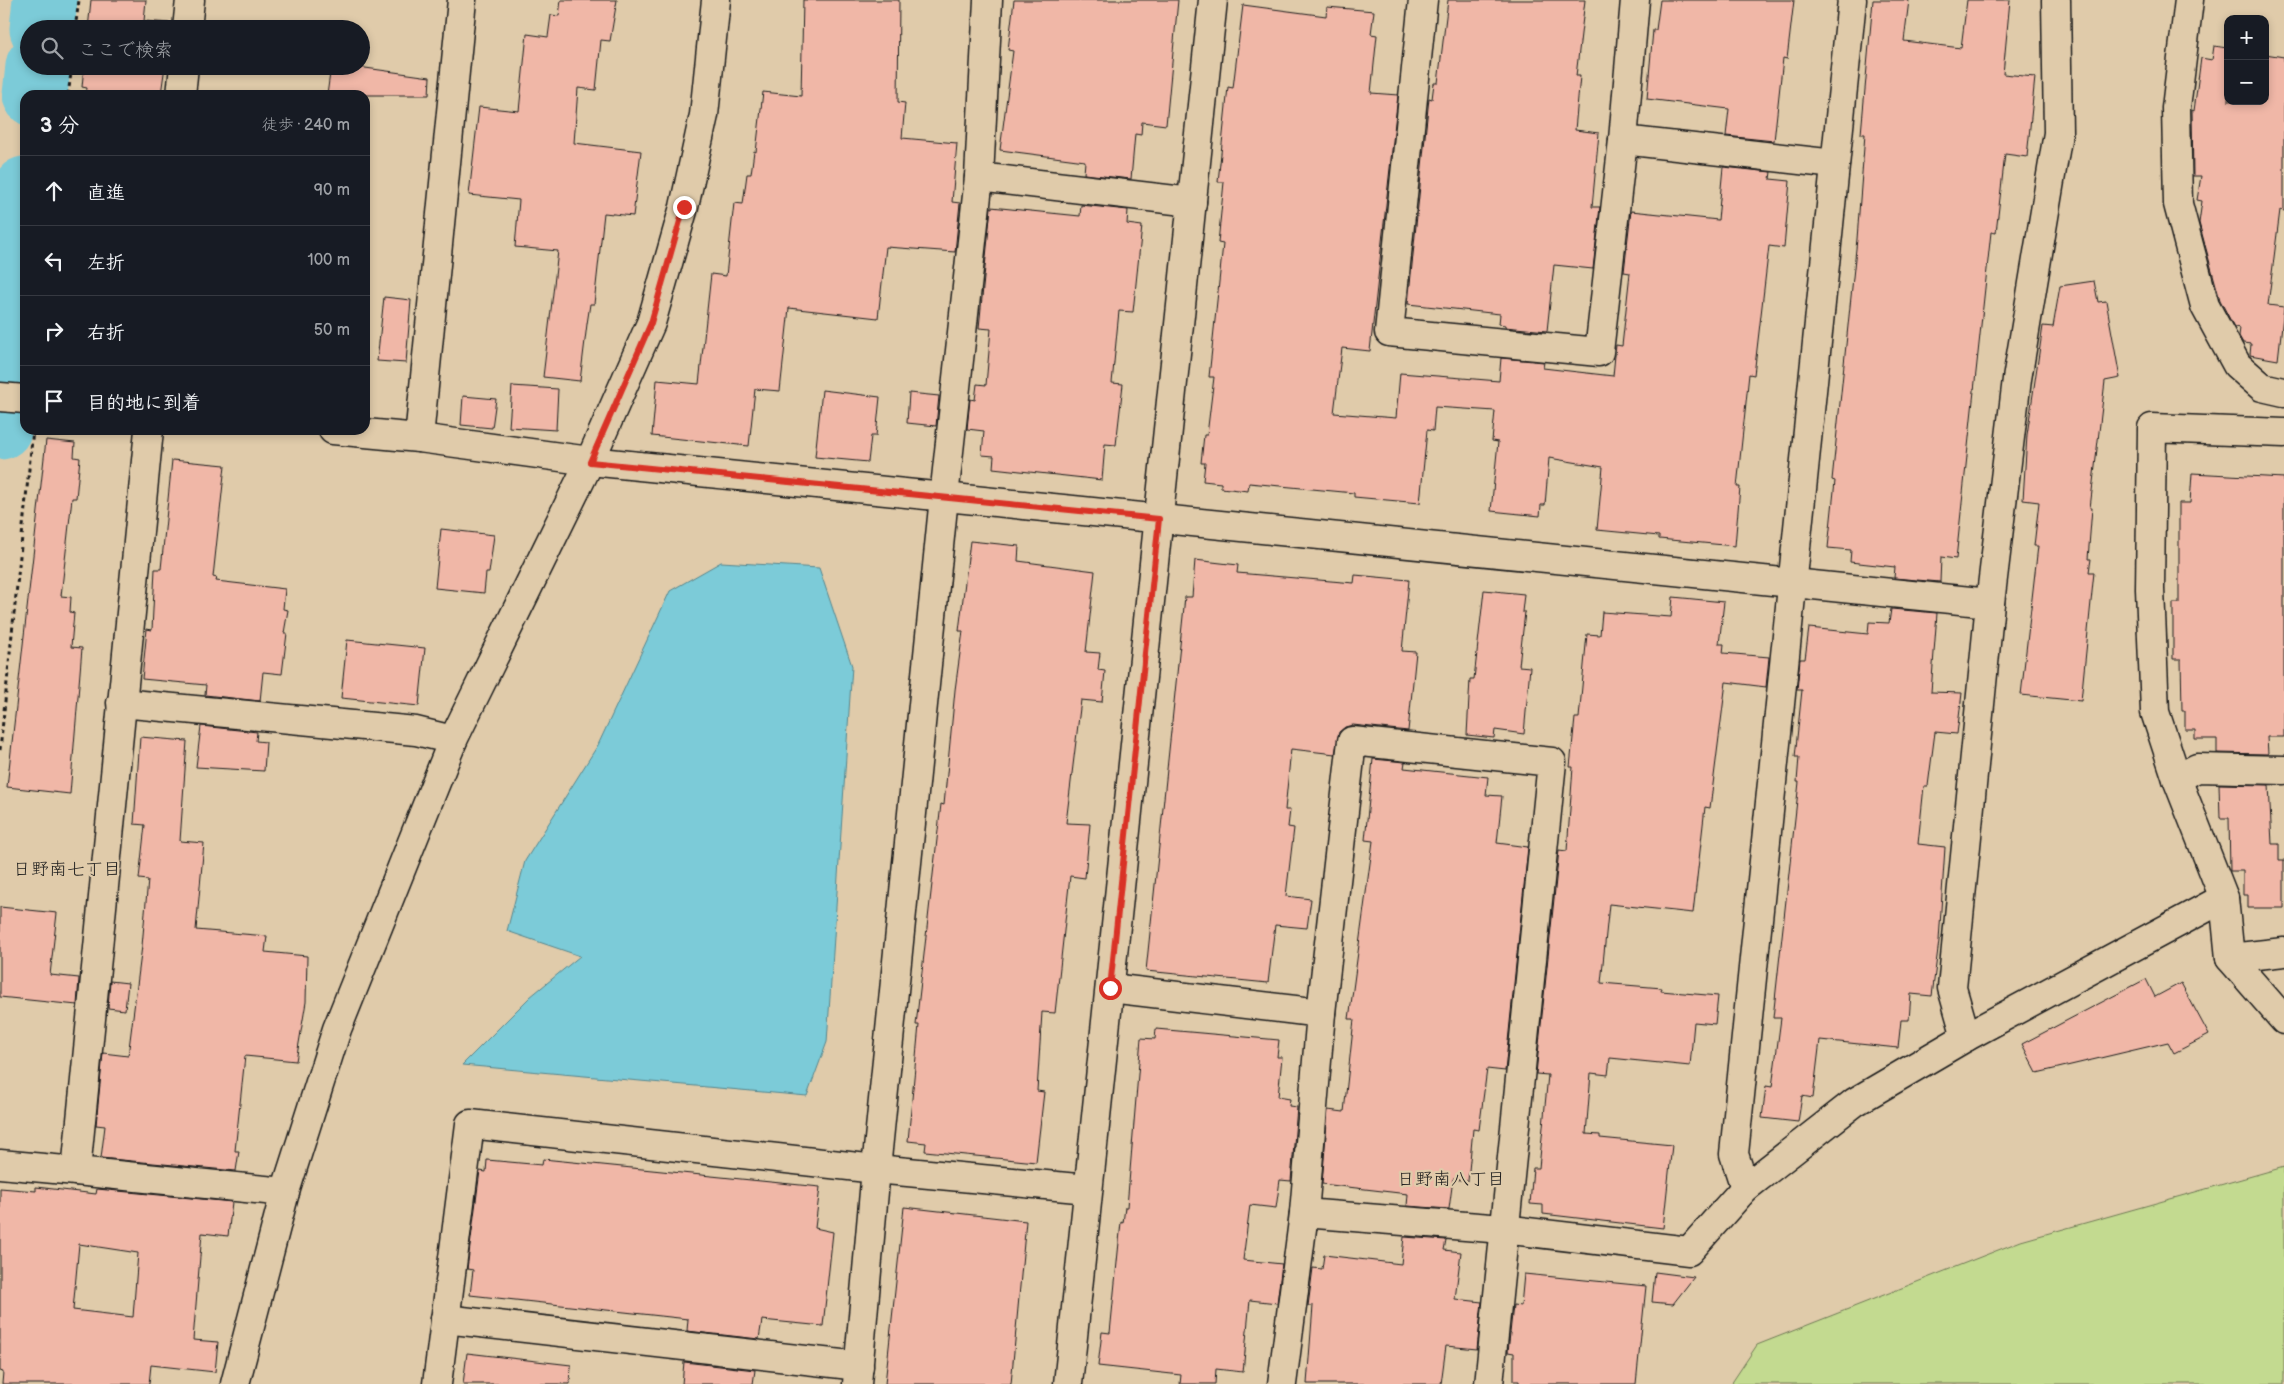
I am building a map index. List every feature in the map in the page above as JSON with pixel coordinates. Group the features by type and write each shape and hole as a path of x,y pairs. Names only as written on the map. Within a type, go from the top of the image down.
{"street":[{"path":"188,20 190,0"},
{"path":"419,438 462,0"},
{"path":"234,1384 285,1192 337,1029 452,740 590,462 651,323 684,207 704,115 716,0"},
{"path":"445,1319 858,1375 876,1169 944,497 979,178 988,0"},
{"path":"1068,1384 1213,0"},
{"path":"1423,0 1389,332 1599,352 1623,140 1635,0"},
{"path":"1745,1188 1734,1154 1852,0"},
{"path":"1966,1037 1952,988 1990,603 2017,379 2058,133 2056,0"},
{"path":"2189,0 2176,108 2178,204 2205,306 2237,365 2262,387 2284,392"},
{"path":"182,90 183,75"},
{"path":"1623,140 1835,164"},
{"path":"979,178 1192,202"},
{"path":"0,397 20,399"},
{"path":"2284,433 2152,428 2150,589 2155,712 2177,779 2224,898 2230,958 2284,1020"},
{"path":"370,433 419,438 590,462 1990,603"},
{"path":"76,1171 148,435"},
{"path":"121,703 416,731 452,740"},
{"path":"1282,1384 1304,1213 1321,1013 1352,741 1552,762 1503,1229 1489,1384"},
{"path":"2177,779 2197,768 2284,770"},
{"path":"1304,1213 1503,1229 1689,1251 1745,1188 1855,1102 1966,1037 2224,898"},
{"path":"2230,958 2284,952"},
{"path":"1110,988 1321,1013"},
{"path":"436,1384 470,1124 876,1169 1088,1190"},
{"path":"0,1164 285,1192"}],"path":[{"path":"77,20 78,0"},
{"path":"69,90 71,75"},
{"path":"0,750 32,435"}],"green space":[{"path":"2284,1167 2284,1384 1731,1384 1757,1345 2021,1241"}],"water":[{"path":"721,562 819,568 852,666 827,1042 807,1096 462,1065 530,997 580,956 507,931 525,861 598,745 670,591"}],"building":[{"path":"91,0 146,0 144,20 89,20"},
{"path":"561,0 617,0 610,41 601,40 596,90 578,88 574,143 641,151 633,216 604,213 594,304 590,304 580,381 543,377 558,251 515,247 519,200 469,195 479,107 519,111 527,34 548,37 551,15 559,16"},
{"path":"803,0 899,0 898,102 905,103 902,138 957,143 952,202 960,203 955,252 886,247 878,318 789,308 780,391 755,389 749,446 652,436 657,380 699,384 711,274 726,276 734,203 743,204 747,174 751,174 754,151 756,152 763,92 801,96"},
{"path":"1014,0 1178,0 1166,125 1142,122 1141,135 1135,134 1131,179 1084,174 1085,161 1000,150 1013,51 1008,50"},
{"path":"1448,0 1585,0 1576,76 1580,76 1575,130 1599,133 1592,207 1600,207 1593,269 1554,265 1547,331 1505,327 1505,325 1499,324 1500,314 1408,304 1429,98 1432,99 1434,83 1438,83"},
{"path":"1660,0 1794,0 1787,59 1783,58 1774,141 1726,136 1729,109 1647,99 1653,30 1656,30"},
{"path":"1873,0 1909,0 1904,41 1961,48 1967,0 2010,0 2003,74 2035,77 2027,157 2005,154 1996,233 1991,232 1956,559 1941,557 1940,582 1894,578 1895,567 1850,562 1851,550 1828,548 1835,481 1832,480 1857,239 1865,134 1861,134"},
{"path":"1243,5 1326,16 1327,7 1374,11 1371,34 1377,35 1371,93 1398,95 1370,351 1342,348 1334,413 1396,418 1400,373 1499,381 1501,358 1544,362 1543,368 1613,376 1616,345 1622,346 1630,273 1624,272 1631,211 1718,220 1723,167 1771,172 1770,179 1790,181 1784,248 1769,246 1754,375 1749,374 1737,487 1740,487 1735,546 1659,539 1659,536 1597,530 1603,467 1549,458 1545,505 1541,505 1540,516 1491,511 1498,442 1492,441 1495,411 1435,407 1433,431 1427,430 1420,503 1354,497 1354,493 1249,483 1248,491 1221,488 1221,483 1203,481 1205,463 1201,463 1204,435 1207,435 1214,377 1209,377 1223,244 1218,243 1224,182 1218,182 1228,87 1233,88"},
{"path":"2214,46 2224,47 2224,105 2269,105 2269,55 2284,57 2284,211 2280,210 2268,305 2284,307 2278,360 2250,355 2251,344 2243,343 2239,336 2240,328 2234,327 2220,300 2199,223 2202,201 2197,200 2201,176 2193,176 2192,110 2194,111 2201,58 2212,60"},
{"path":"370,69 430,77 429,95 370,95 370,90 328,90 330,75 370,75"},
{"path":"83,75 164,75 162,90 87,90 87,88 82,87"},
{"path":"1081,205 1128,210 1127,224 1142,226 1133,312 1119,311 1112,383 1123,384 1116,445 1105,444 1102,480 993,468 994,456 982,455 984,431 967,429 970,399 975,400 977,384 986,385 991,329 979,328 991,207 1080,216"},
{"path":"2094,281 2098,302 2106,301 2120,378 2105,381 2090,508 2092,508 2088,559 2091,559 2089,572 2094,572 2081,701 2021,695 2038,546 2034,546 2039,502 2023,500 2027,435 2043,326 2053,327 2060,286"},
{"path":"384,297 411,300 406,363 377,361"},
{"path":"512,386 558,389 556,430 509,427"},
{"path":"822,390 880,397 876,436 871,436 868,462 815,457"},
{"path":"909,393 939,396 936,426 907,423"},
{"path":"463,396 496,399 492,428 461,425"},
{"path":"46,440 75,443 74,457 80,458 76,498 72,498 61,596 71,597 70,612 74,613 71,647 82,648 70,794 7,787"},
{"path":"172,460 225,465 213,577 217,578 216,581 285,589 283,609 288,610 284,633 287,633 282,674 263,672 260,701 205,695 206,685 142,679 147,629 152,630 155,569 161,569"},
{"path":"2192,473 2284,478 2284,737 2267,737 2268,754 2217,753 2217,739 2195,739 2195,730 2185,730 2185,711 2182,711 2181,659 2173,659 2173,603 2179,603 2179,503 2190,503"},
{"path":"441,529 494,535 489,573 486,573 484,593 435,588"},
{"path":"970,541 1019,546 1018,561 1095,571 1086,652 1100,653 1098,670 1105,671 1102,702 1081,700 1066,823 1090,824 1085,878 1070,876 1055,1013 1042,1012 1037,1091 1044,1092 1036,1162 925,1151 926,1143 908,1141 919,1025 916,1025 941,804 944,805 955,690 963,631 959,631"},
{"path":"1195,560 1238,565 1237,573 1354,583 1355,575 1409,580 1402,651 1416,652 1408,731 1353,725 1345,727 1339,732 1335,754 1291,749 1285,810 1290,810 1288,827 1294,828 1286,896 1311,899 1307,928 1275,925 1268,983 1146,971 1185,597 1192,597"},
{"path":"1484,590 1524,594 1522,612 1525,612 1519,666 1530,667 1524,734 1495,730 1494,738 1467,735 1470,679 1474,679"},
{"path":"1673,597 1724,602 1719,644 1724,644 1723,653 1769,657 1766,687 1726,682 1710,808 1705,807 1693,913 1609,904 1601,983 1662,988 1661,991 1718,996 1715,1024 1694,1022 1690,1066 1610,1058 1608,1075 1591,1073 1586,1134 1600,1135 1600,1138 1672,1145 1663,1228 1543,1214 1543,1205 1530,1204 1533,1168 1539,1168 1548,1075 1536,1074 1559,850 1567,851 1573,767 1570,767 1575,718 1579,718 1587,634 1600,635 1602,612 1671,617"},
{"path":"1891,609 1937,613 1931,692 1962,693 1957,734 1935,732 1928,786 1924,786 1918,844 1945,847 1939,941 1932,996 1911,994 1909,1020 1901,1020 1898,1048 1820,1040 1813,1098 1802,1096 1798,1122 1762,1118 1766,1086 1772,1087 1781,1018 1773,1018 1799,782 1797,782 1799,757 1795,757 1802,690 1797,690 1800,659 1805,659 1809,628 1868,634 1869,622 1889,623"},
{"path":"347,640 425,648 419,706 341,698"},
{"path":"201,726 257,732 256,741 266,742 264,771 196,767"},
{"path":"140,737 187,741 180,841 204,843 196,930 267,936 265,952 307,956 306,1002 296,1061 245,1056 235,1151 239,1151 236,1171 101,1158 105,1126 96,1125 103,1053 128,1056 142,946 148,880 139,879 145,825 134,824"},
{"path":"1373,759 1405,762 1404,768 1488,777 1486,795 1502,796 1497,843 1528,847 1505,1071 1487,1069 1479,1130 1473,1129 1468,1181 1453,1179 1449,1209 1407,1206 1408,1194 1322,1184 1328,1110 1344,1112 1354,1019 1349,1019 1373,841 1365,840"},
{"path":"2219,784 2269,785 2272,844 2279,844 2279,860 2284,860 2284,908 2248,908 2248,895 2243,895 2243,871 2230,871 2229,818 2220,818"},
{"path":"0,907 57,913 50,975 79,978 77,1005 0,997"},
{"path":"2146,979 2155,997 2181,983 2209,1035 2174,1053 2168,1042 2037,1073 2022,1044"},
{"path":"110,981 128,983 125,1010 108,1008"},
{"path":"1156,1029 1279,1040 1277,1057 1282,1057 1278,1097 1290,1099 1289,1106 1297,1107 1291,1181 1280,1180 1276,1208 1250,1205 1243,1260 1282,1264 1277,1303 1250,1300 1243,1372 1216,1369 1215,1384 1180,1384 1181,1375 1098,1366 1102,1332 1110,1333 1121,1222 1123,1223 1125,1207 1127,1207 1141,1038 1155,1039"},
{"path":"543,1159 820,1187 815,1228 833,1232 823,1326 762,1320 759,1339 687,1331 688,1319 470,1295 473,1270 467,1269 480,1171 486,1172 487,1160 542,1165"},
{"path":"36,1187 96,1194 97,1189 232,1202 228,1236 202,1233 193,1340 218,1342 215,1372 151,1365 149,1384 2,1384 3,1372 0,1371 0,1188 36,1191","holes":["79,1244 138,1253 133,1317 73,1310"]},
{"path":"904,1207 1026,1221 1011,1384 885,1384"},
{"path":"1404,1237 1446,1240 1444,1250 1461,1252 1455,1299 1482,1302 1477,1349 1446,1346 1441,1384 1307,1384 1313,1306 1308,1306 1313,1268 1322,1269 1324,1255 1401,1264"},
{"path":"1655,1272 1694,1277 1673,1304 1652,1302"},
{"path":"1524,1274 1646,1286 1636,1384 1519,1384 1519,1381 1514,1381 1514,1353 1508,1352 1513,1305 1521,1306"},
{"path":"467,1353 571,1365 570,1384 463,1384"},
{"path":"684,1362 755,1370 753,1384 682,1384"}],"waterway":[{"path":"43,20 45,0"},
{"path":"36,90 37,75"},
{"path":"0,427 20,237"}],"district":[{"name":"日野南七丁目","path":"67,869"},
{"name":"日野南八丁目","path":"1451,1179"}],"route":[{"path":"684,207 651,323 590,462 1159,519 1110,988"}]}
